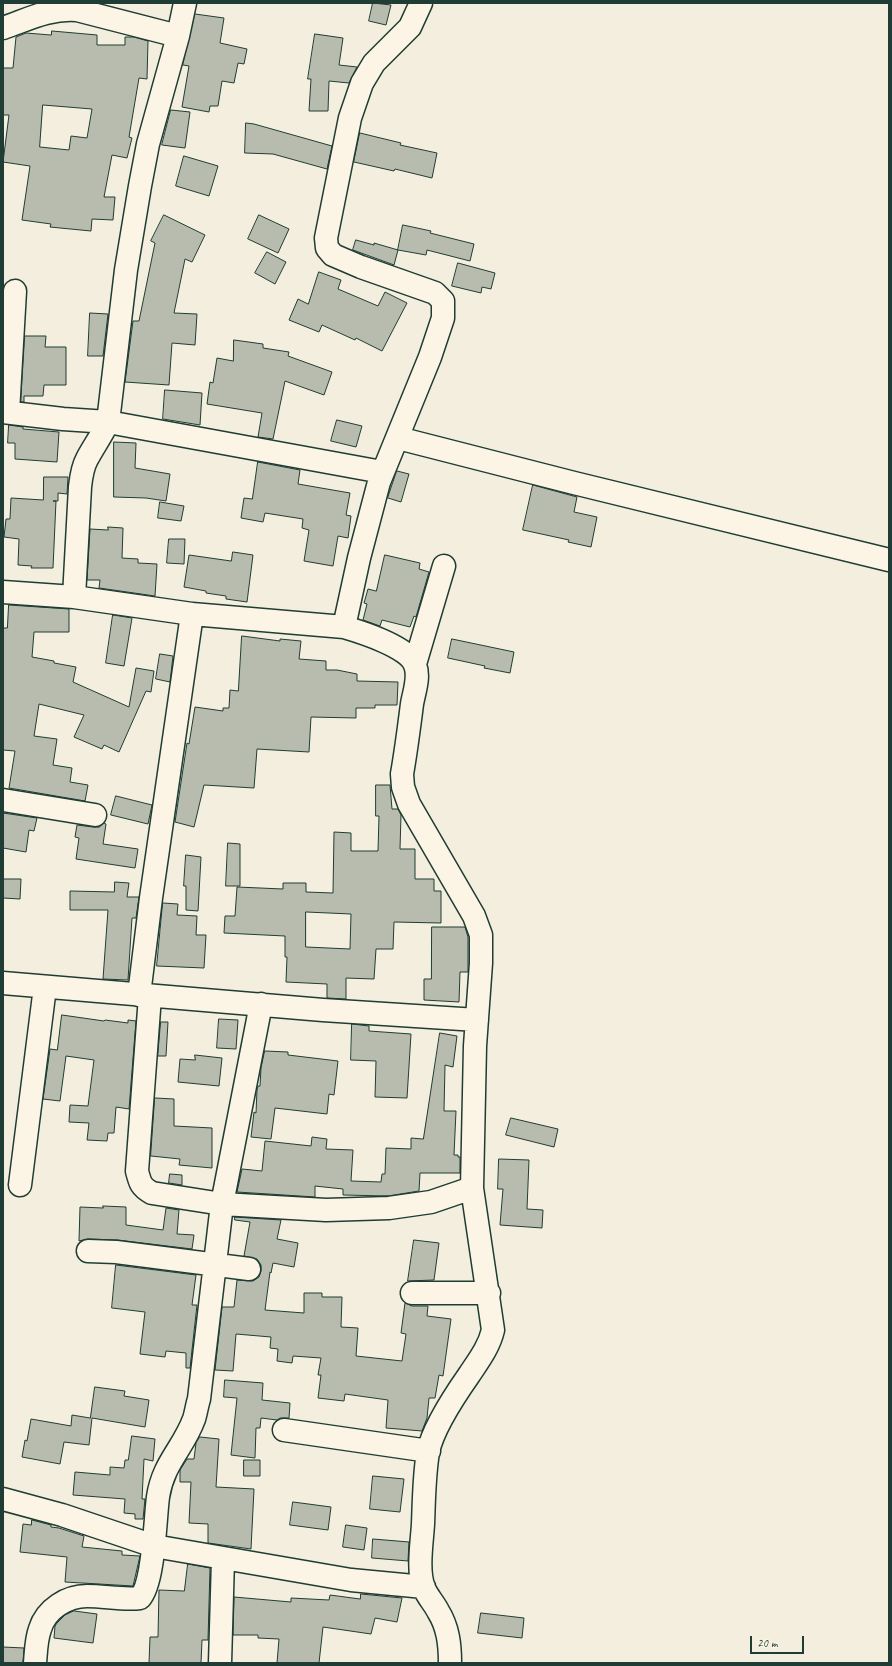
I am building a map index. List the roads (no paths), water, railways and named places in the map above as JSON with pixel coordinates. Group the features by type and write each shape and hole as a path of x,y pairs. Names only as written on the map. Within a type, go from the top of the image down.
{"street":[{"path":"74,597 80,487 87,460 102,436 108,422 126,270 135,213 148,144 178,36 185,3"},
{"path":"344,627 359,558 382,472 398,438 430,356 442,318 443,301 435,293 361,267 333,255 327,248 326,238 350,118 362,83 374,64 410,26 422,3"},
{"path":"3,28 53,11 78,7 178,36"},
{"path":"15,291 5,412 63,419 108,422 382,472"},
{"path":"398,438 582,485 889,560"},
{"path":"444,566 415,664 416,687 402,774 403,787 409,804 474,916 480,935 481,963 475,1054 472,1188 493,1330 490,1342 455,1395 434,1435 429,1451 425,1478 420,1564 424,1588 439,1612 446,1629 450,1648 450,1663"},
{"path":"3,592 74,597 192,614 344,627 361,632 396,647 408,656 415,664"},
{"path":"192,614 151,898 144,996 137,1170 139,1180 143,1188 152,1193 222,1204 326,1210 389,1208 431,1202 472,1188"},
{"path":"3,800 95,815"},
{"path":"3,983 323,1010 477,1020"},
{"path":"20,1184 45,987"},
{"path":"35,1663 36,1645 40,1628 47,1616 57,1605 71,1598 86,1596 140,1598 146,1586 154,1546 162,1478 168,1464 184,1439 194,1419 199,1399 222,1204 261,1004"},
{"path":"88,1251 116,1252 249,1269"},
{"path":"412,1293 488,1293"},
{"path":"284,1430 429,1451"},
{"path":"3,1499 62,1514 154,1546 351,1580 424,1588"},
{"path":"220,1663 223,1559"}]}
